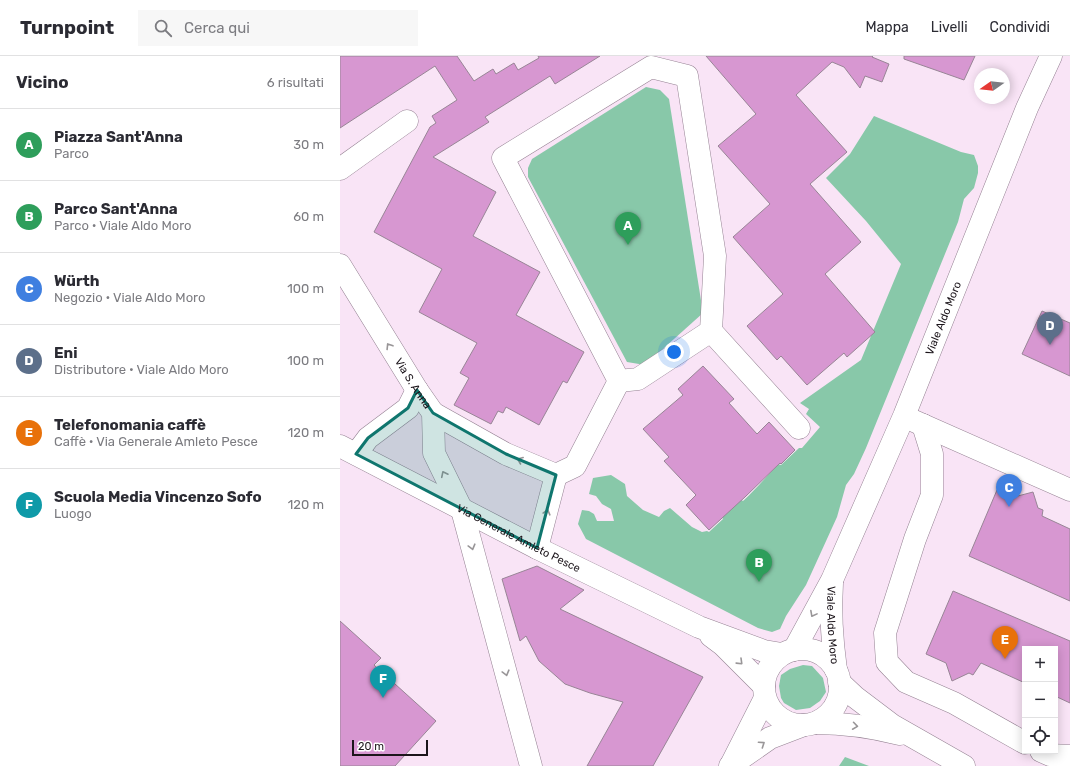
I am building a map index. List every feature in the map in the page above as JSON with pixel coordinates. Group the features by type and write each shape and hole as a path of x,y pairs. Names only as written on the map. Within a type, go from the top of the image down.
{"street":[{"name":"Viale Aldo Moro","path":"788,652 832,580 913,420 1027,108 1050,56"},
{"path":"619,381 503,158 658,61 687,76 715,256 711,331 799,428"},
{"path":"340,169 407,121"},
{"name":"Via S. Anna","path":"340,265 417,390 433,413 434,453 462,510 531,766"},
{"path":"619,381 638,379 711,331"},
{"path":"433,413 506,454 556,475 575,466 619,381"},
{"path":"348,450 368,438 408,408 417,390"},
{"path":"913,420 1070,490"},
{"path":"913,420 932,454 932,495 885,633 887,662 906,682 954,703 1022,741"},
{"name":"Via Generale Amleto Pesce","path":"348,450 537,548 699,627 764,651 788,652"},
{"path":"537,548 556,475"},
{"name":"Viale Aldo Moro","path":"832,580 831,618 838,676"},
{"name":"Via Generale Amleto Pesce","path":"699,627 723,645 765,692"},
{"path":"913,737 865,727 836,723 791,724 780,718 771,710 765,692 766,674 773,663 788,652 806,649 818,653 829,660 838,676 855,697 892,725 964,766"},
{"path":"730,766 770,738 810,724 826,716 834,706 839,695 838,676"},
{"path":"730,766 765,692"},
{"path":"1048,754 1070,756"}],"highlighted area":[{"path":"417,390 433,413 506,454 556,475 537,548 356,454 368,438 408,408"}],"green space":[{"path":"646,87 660,90 669,99 703,313 645,365 627,362 528,177 528,168 532,159"},
{"path":"874,116 961,152 974,155 978,166 978,173 974,188 964,199 958,222 866,448 854,474 846,485 837,517 806,585 786,616 780,629 772,632 758,628 586,539 578,524 582,510 589,511 594,514 597,521 614,521 611,509 602,504 596,496 589,494 593,478 611,475 625,484 627,496 643,510 659,517 664,511 670,508 692,527 702,532 709,532 723,519 722,517 740,499 743,501 778,464 781,465 799,448 802,448 820,427 806,414 809,409 800,403 861,360 901,264 866,221 826,178 850,154"},
{"path":"803,665 812,666 823,678 826,692 820,701 810,708 796,710 784,703 781,698 779,686 781,675 790,669"},
{"path":"845,757 869,766 839,766"}],"building":[{"path":"340,56 457,56 474,81 493,69 496,74 514,63 518,70 539,58 538,56 600,56 555,84 550,76 485,117 489,122 433,157 496,192 473,236 540,272 516,315 584,352 567,383 563,381 539,425 506,407 503,413 498,411 491,424 454,405 469,378 460,373 477,343 419,312 442,269 374,232 430,127 436,123 432,116 457,100 435,66 340,128"},
{"path":"706,56 873,56 872,57 889,64 882,82 865,76 860,88 844,67 832,62 796,95 847,152 810,184 861,242 825,274 875,332 847,357 844,353 807,385 781,356 777,360 747,326 783,294 733,237 770,204 718,146 756,114"},
{"path":"904,56 975,56 964,80 904,59"},
{"path":"1042,311 1070,323 1070,376 1022,354"},
{"path":"703,366 734,399 729,403 757,434 769,422 795,450 709,530 686,505 696,495 664,461 669,457 643,429 683,395 678,389"},
{"path":"997,490 1014,497 1033,492 1038,508 1043,510 1042,516 1070,529 1070,601 969,556"},
{"path":"537,566 584,590 560,609 703,677 653,766 587,766 623,702 565,684 539,661 526,636 520,641 502,579"},
{"path":"953,591 1070,641 1070,703 1058,697 1058,646 1022,646 1022,682 981,663 973,675 969,673 952,681 946,663 926,654"},
{"path":"340,621 381,658 374,665 436,721 395,766 340,766"}],"place":[{"name":"Piazza Sant'Anna","path":"628,245"},
{"name":"Eni","path":"1050,345"},
{"name":"Würth","path":"1009,507"},
{"name":"Parco Sant'Anna","path":"759,582"},
{"name":"Telefonomania caffè","path":"1005,659"},
{"name":"Scuola Media Vincenzo Sofo","path":"383,698"}]}
